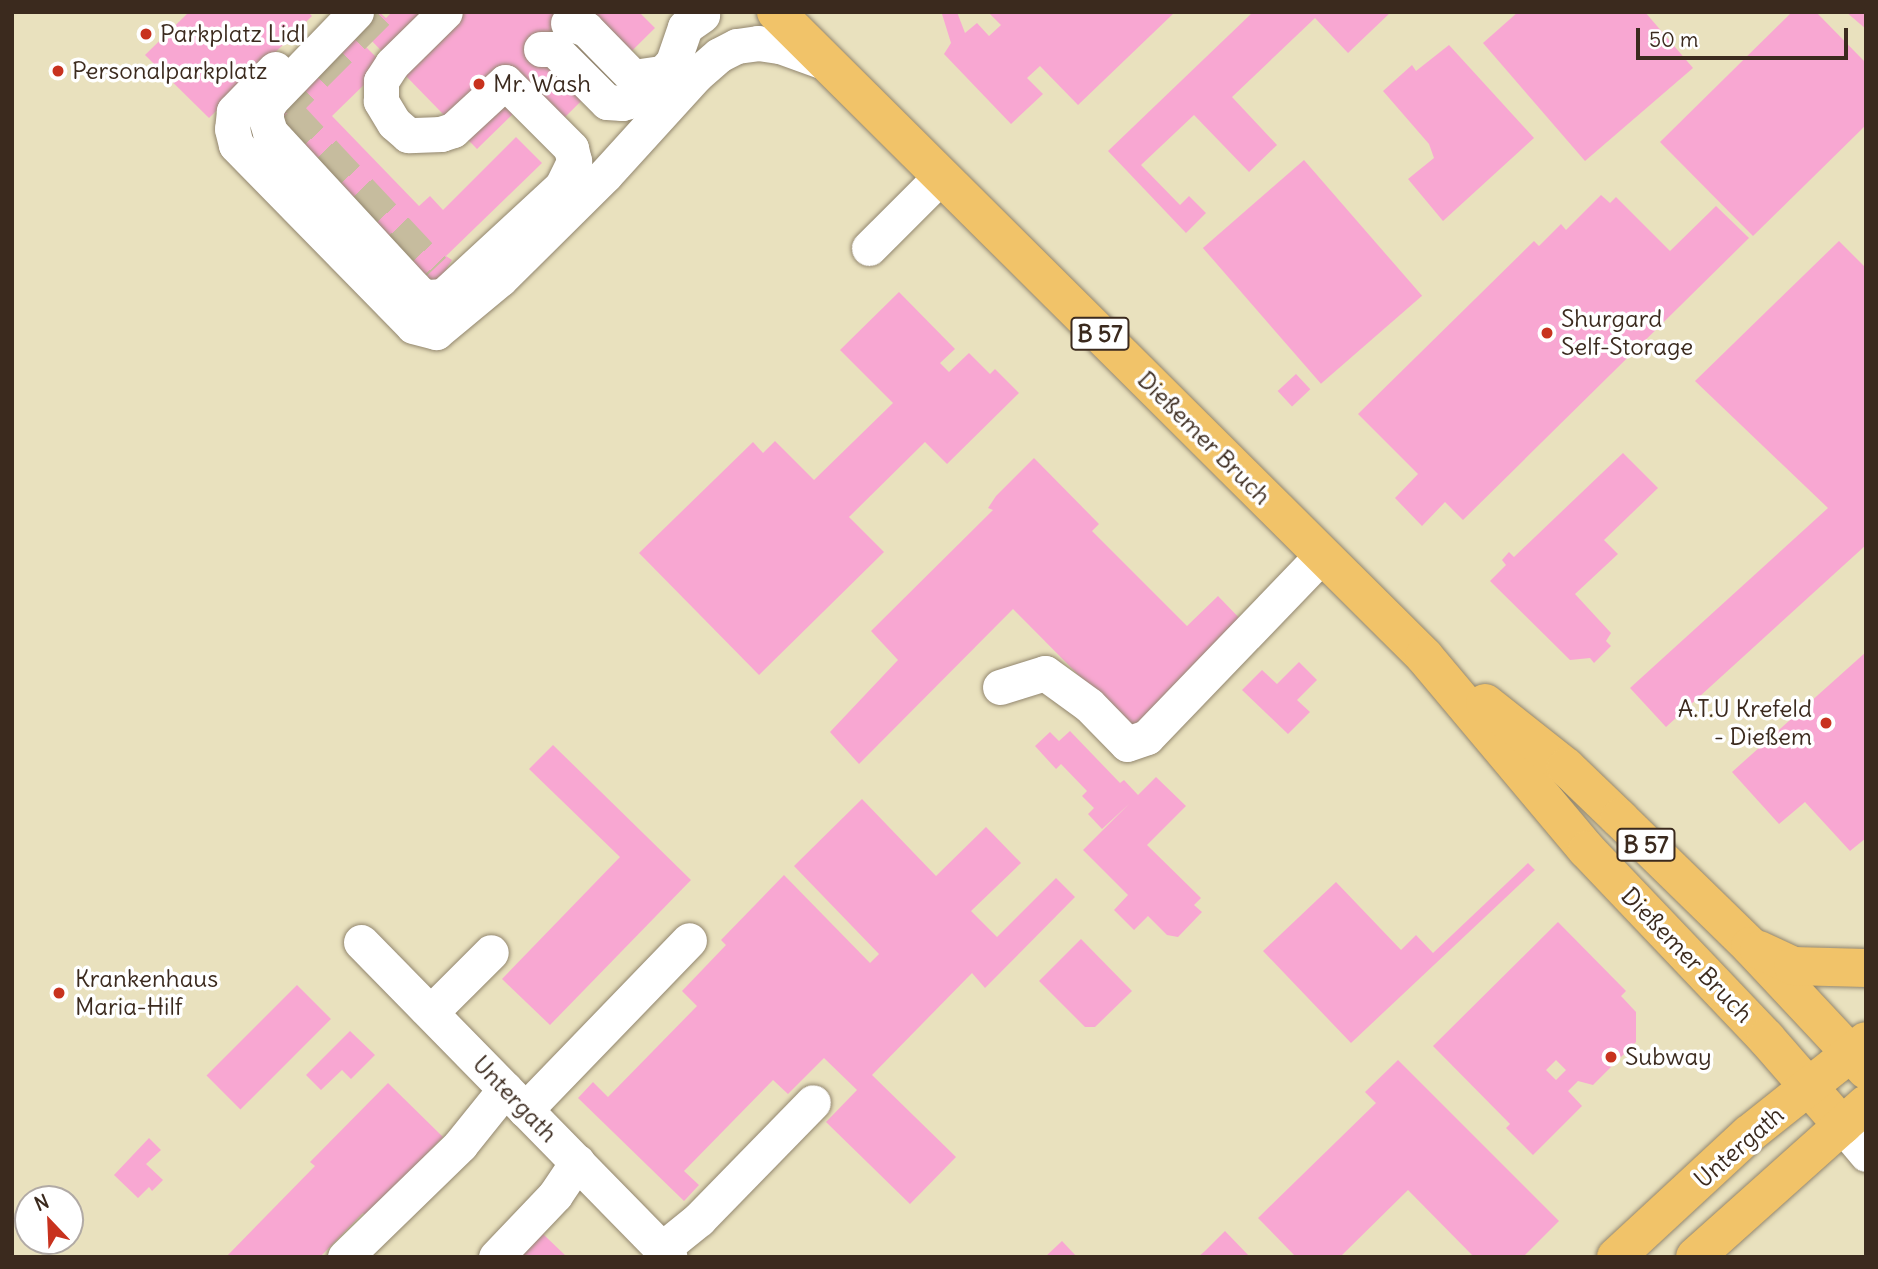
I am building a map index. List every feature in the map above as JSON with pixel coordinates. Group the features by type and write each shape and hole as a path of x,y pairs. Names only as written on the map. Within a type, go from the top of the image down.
{"main road":[{"name":"Dießemer Bruch","path":"776,12 1424,656 1587,850 1766,1038 1809,1088 1854,1115"},
{"name":"Dießemer Bruch","path":"1424,656 1566,767 1861,1055"},
{"path":"1750,946 1793,966 1866,968"},
{"name":"Untergath","path":"1616,1257 1749,1134 1809,1088 1861,1055"},
{"name":"Untergath","path":"1695,1257 1854,1115"}],"street":[{"path":"332,12 234,111 232,128 236,145 413,326 436,332 528,250 605,175 696,75 719,55 737,46 758,43 780,46 827,63"},
{"path":"356,12 271,100 266,109 266,119 270,132 421,295 443,296 562,186 573,168 558,34"},
{"path":"445,12 392,64 382,81 381,101 394,123 408,135 441,134 453,130 558,34 586,29 633,76 653,80"},
{"path":"558,34 540,58 595,110 611,110 653,80 693,13"},
{"path":"433,269 441,274 456,269 555,178 573,168"},
{"path":"869,247 941,176"},
{"path":"1000,687 1045,673 1089,705 1127,744 1147,737 1322,555"},
{"path":"345,1257 460,1145 515,1100 689,940"},
{"name":"Untergath","path":"361,942 666,1253"},
{"path":"426,1008 437,1006 491,952"},
{"path":"666,1253 813,1102"},
{"path":"1854,1115 1866,1154"},
{"path":"496,1257 555,1195 577,1162"}],"building":[{"path":"189,12 308,12 312,16 209,118 145,55"},
{"path":"344,12 379,12 386,18 392,12 639,12 655,28 561,121 526,101 477,149 367,36 362,43 380,61 373,76 332,116 419,206 430,196 443,210 516,137 542,163 446,256 452,260 419,313 246,137 247,108"},
{"path":"957,12 965,33 977,23 989,36 1001,25 988,12 1175,12 1078,105 1040,66 1027,78 1043,94 1011,124 944,54 951,43 942,14"},
{"path":"1253,12 1391,12 1348,53 1315,18 1232,97 1277,145 1249,172 1194,115 1141,165 1180,205 1189,196 1206,213 1186,233 1108,151"},
{"path":"1518,12 1645,12 1693,68 1585,161 1483,43"},
{"path":"1792,12 1816,12 1866,63 1866,125 1753,236 1660,142"},
{"path":"1846,12 1866,12 1866,29"},
{"path":"1449,45 1534,138 1443,221 1408,179 1434,158 1429,144 1383,91 1412,65 1416,71"},
{"path":"1304,160 1422,296 1321,384 1203,248"},
{"name":"Shurgard Self-Storage","path":"1601,195 1610,203 1616,197 1670,251 1716,206 1749,238 1463,520 1445,502 1422,526 1395,498 1418,474 1358,414 1534,241 1539,246 1561,224 1566,230"},
{"path":"1839,241 1866,268 1866,545 1666,727 1630,688 1828,508 1695,381"},
{"path":"899,292 955,349 940,363 949,372 969,353 990,374 995,369 1019,393 947,464 925,442 849,517 884,552 759,675 639,553 753,442 763,453 775,441 814,480 893,403 840,350"},
{"path":"1296,374 1310,389 1292,406 1278,391"},
{"path":"1623,453 1658,488 1604,540 1618,554 1575,594 1611,633 1606,641 1611,646 1594,663 1590,658 1570,660 1490,581 1506,565 1502,560 1509,552 1514,557"},
{"path":"1034,458 1099,524 1092,531 1187,626 1218,596 1245,624 1135,732 1013,609 859,764 830,732 898,660 871,631 993,510 988,508 996,496"},
{"name":"A.T.U Krefeld - Dießem","path":"1866,652 1866,838 1850,851 1805,802 1779,824 1732,772"},
{"path":"1299,662 1317,680 1297,700 1310,712 1288,734 1242,690 1262,670 1277,684"},
{"path":"1070,731 1120,783 1124,780 1138,795 1156,777 1186,806 1147,845 1201,898 1194,905 1202,912 1178,937 1167,935 1148,916 1134,930 1114,910 1128,895 1083,850 1129,804 1102,829 1088,814 1094,808 1082,796 1087,791 1061,764 1056,769 1035,746 1050,732 1059,741"},
{"path":"553,745 691,880 550,1025 502,979 620,857 529,769"},
{"path":"862,799 936,876 986,827 1021,863 971,911 997,937 1056,878 1075,897 985,988 972,973 872,1075 956,1157 910,1204 826,1122 857,1090 824,1058 788,1094 773,1080 684,1171 699,1185 684,1201 578,1098 593,1082 608,1097 697,1006 682,991 726,945 721,940 784,875 870,963 879,954 794,866"},
{"path":"1528,863 1535,870 1351,1043 1263,951 1336,882 1401,950 1416,935 1433,953"},
{"path":"1558,922 1626,991 1621,996 1636,1012 1636,1042 1593,1085 1578,1081 1568,1091 1582,1106 1533,1155 1506,1128 1510,1124 1433,1046","holes":["1556,1060 1566,1070 1556,1080 1546,1070"]},
{"path":"1081,939 1132,991 1095,1027 1085,1027 1039,981"},
{"path":"297,985 331,1019 240,1109 206,1076"},
{"path":"350,1031 375,1055 351,1079 342,1070 321,1090 306,1075"},
{"path":"1398,1060 1559,1221 1523,1257 1474,1257 1408,1190 1340,1257 1296,1257 1258,1218 1376,1103 1365,1092"},
{"path":"388,1083 443,1137 366,1216 363,1213 320,1257 226,1257 315,1166 310,1162"},
{"path":"149,1138 161,1150 146,1164 163,1180 152,1191 149,1187 138,1198 114,1175"},
{"path":"1225,1231 1250,1257 1198,1257 1205,1251"},
{"path":"543,1234 567,1257 521,1257"},
{"path":"1062,1241 1077,1257 1045,1257"}],"tunnel":[{"path":"377,12 290,99 287,113 433,269"}],"place":[{"name":"Parkplatz Lidl","path":"146,34"},
{"name":"Personalparkplatz","path":"58,71"},
{"name":"Mr. Wash","path":"479,84"},
{"name":"Shurgard Self-Storage","path":"1547,333"},
{"name":"A.T.U Krefeld - Dießem","path":"1826,723"},
{"name":"Krankenhaus Maria-Hilf","path":"59,993"},
{"name":"Subway","path":"1611,1057"}]}
